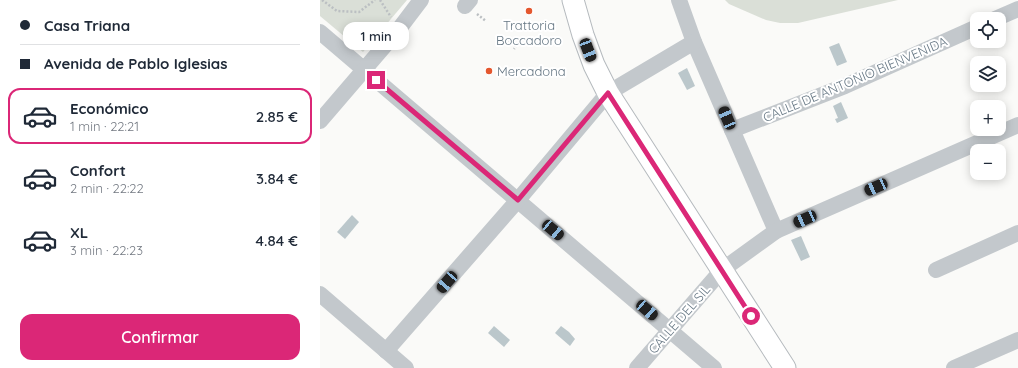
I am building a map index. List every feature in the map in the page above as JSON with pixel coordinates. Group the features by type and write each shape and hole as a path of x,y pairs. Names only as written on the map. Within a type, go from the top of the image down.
{"main road":[{"path":"574,0 583,35 594,65 608,93 780,363"}],"street":[{"path":"320,121 421,0"},
{"path":"679,0 694,42 776,231"},
{"path":"1006,14 1018,9"},
{"name":"CALLE DE ANTONIO BIENVENIDA","path":"732,130 845,86 970,30"},
{"path":"320,32 714,368"},
{"path":"386,351 518,200 608,93 694,42"},
{"name":"CALLE DEL SIL","path":"636,368 722,270 776,231 1018,125"},
{"path":"936,270 1018,233"},
{"path":"320,294 406,368"},
{"path":"954,368 1018,340"}],"path":[{"path":"322,0 337,11 359,12 375,0"},
{"path":"380,0 388,13"},
{"path":"470,7 486,21"},
{"path":"509,40 516,46 514,49"}],"shaded area":[{"path":"320,0 407,0 363,52 320,16"},
{"path":"725,0 898,0 798,23 780,23 766,20 729,4"},
{"path":"839,43 847,62 837,66 829,47"},
{"path":"687,68 695,86 687,90 678,73"},
{"path":"841,102 848,118 837,123 835,119 838,118 833,106"},
{"path":"352,215 359,222 345,239 337,232"},
{"path":"801,236 810,257 801,261 791,240"},
{"path":"494,326 510,340 504,347 488,333"},
{"path":"561,326 575,339 570,346 555,333"}],"place":[{"name":"Trattoria Boccadoro","path":"529,11"},
{"name":"Mercadona","path":"489,71"}],"route":[{"path":"376,80 518,200 608,93 751,316"}]}
